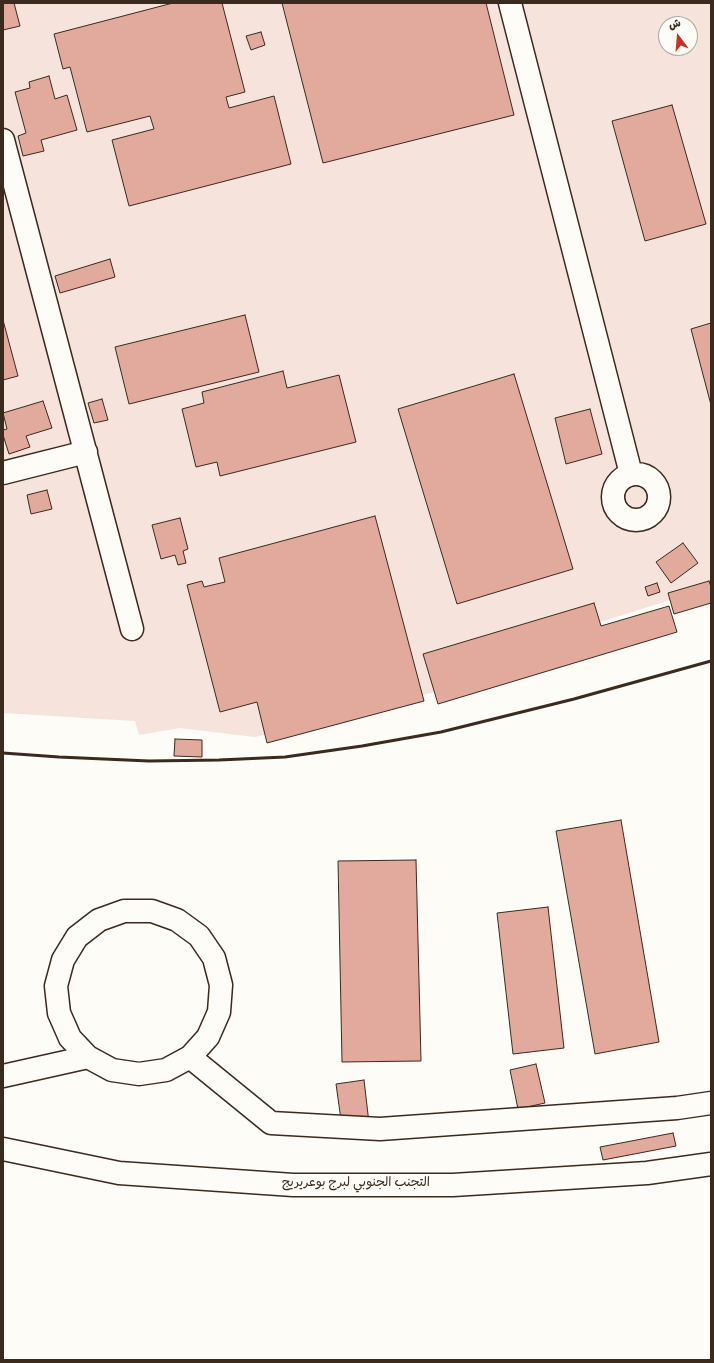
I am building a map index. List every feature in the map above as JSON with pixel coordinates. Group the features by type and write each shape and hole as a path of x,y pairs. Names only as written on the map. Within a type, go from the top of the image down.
{"main road":[{"path":"510,3 631,474"},
{"path":"3,140 132,628"},
{"path":"3,473 86,452"},
{"path":"124,911 152,911 177,920 199,936 214,958 221,985 219,1012 208,1037 190,1057 166,1070 139,1074 112,1070 88,1058 70,1038 59,1013 56,986 63,960 78,937 99,920 124,911"},
{"path":"190,1057 271,1123 380,1129 677,1108 711,1103"},
{"path":"3,1076 88,1058"},
{"name":"التجنب الجنوبي لبرج بوعريريج","path":"3,1149 119,1173 293,1185 453,1185 647,1173 711,1164"}],"shaded area":[{"path":"3,3 711,3 711,587 439,673 443,690 255,737 180,728 139,735 135,721 3,713"}],"building":[{"path":"3,3 14,3 20,26 3,30"},
{"path":"173,3 222,3 245,92 226,97 229,108 274,96 291,164 129,206 112,140 154,129 150,116 87,132 70,67 63,69 54,34"},
{"path":"282,3 486,3 514,115 323,163"},
{"path":"261,32 265,45 251,50 246,36"},
{"path":"49,76 55,99 67,95 77,130 41,140 44,151 23,156 18,136 26,133 15,92 30,88 29,82"},
{"path":"672,105 706,224 645,241 612,121"},
{"path":"110,259 115,277 60,293 55,276"},
{"path":"245,315 259,372 129,404 115,347"},
{"path":"3,320 18,376 3,380"},
{"path":"711,323 711,405 691,329"},
{"path":"283,371 287,388 339,375 356,442 220,476 217,462 196,467 182,409 204,403 202,392"},
{"path":"514,374 573,569 457,604 398,409"},
{"path":"102,399 108,420 94,423 88,403"},
{"path":"43,401 52,428 26,436 30,447 9,454 3,435 3,430 7,429 3,413"},
{"path":"590,409 602,454 566,464 555,418"},
{"path":"47,490 52,509 31,514 27,495"},
{"path":"375,516 424,701 267,743 257,702 220,712 187,585 202,581 204,587 225,582 219,558"},
{"path":"180,518 188,549 183,551 186,563 178,565 175,555 161,559 152,525"},
{"path":"683,543 698,563 671,583 656,562"},
{"path":"709,581 711,587 711,603 674,614 668,593"},
{"path":"657,583 660,592 648,596 645,587"},
{"path":"594,603 601,626 669,606 677,632 438,704 423,654"},
{"path":"175,739 202,740 202,757 174,756"},
{"path":"621,820 659,1042 595,1054 556,831"},
{"path":"416,860 421,1061 342,1062 338,861"},
{"path":"548,907 564,1048 513,1054 497,913"},
{"path":"536,1064 545,1103 518,1109 510,1070"},
{"path":"364,1080 369,1123 342,1127 336,1084"},
{"path":"673,1133 676,1146 603,1160 600,1147"}],"railway":[{"path":"3,753 149,761 285,757 362,746 441,732 574,699 711,661"}]}
